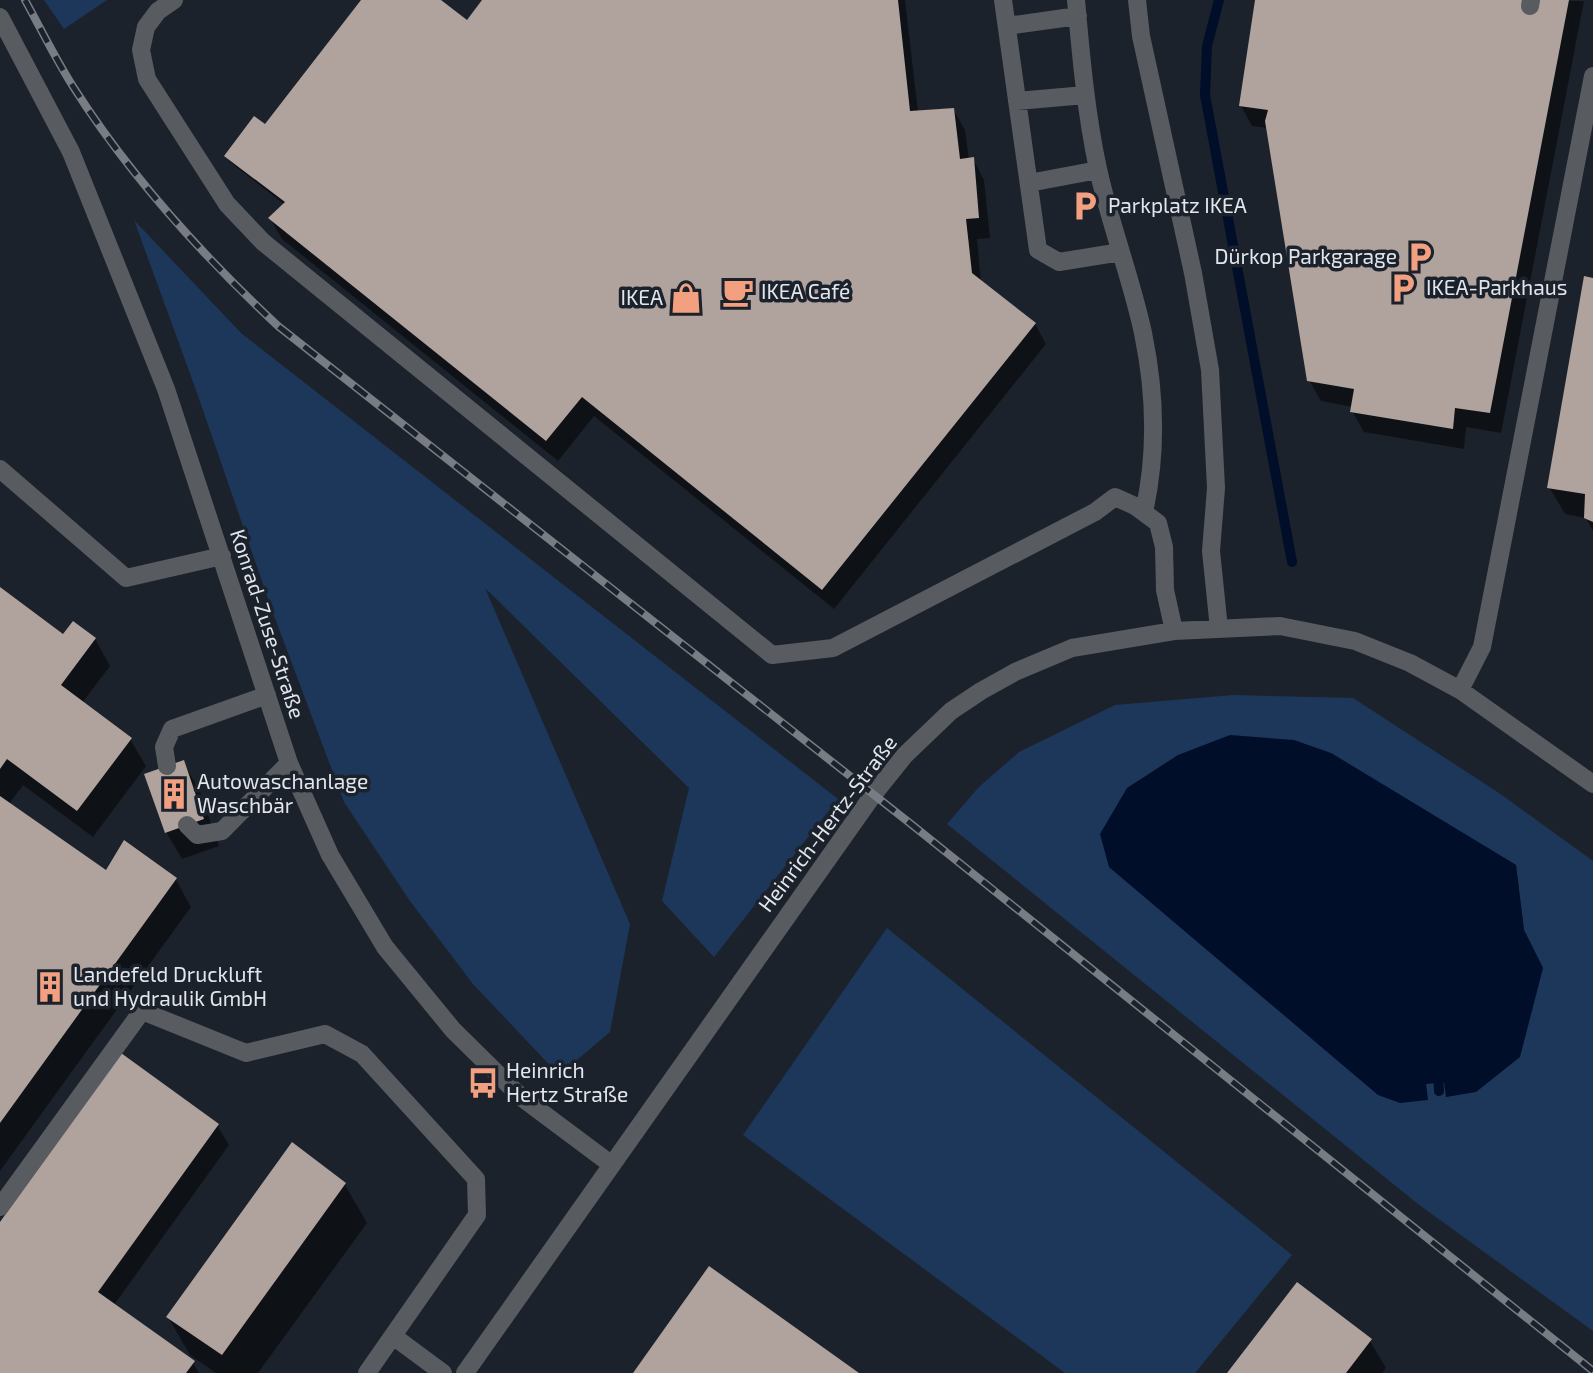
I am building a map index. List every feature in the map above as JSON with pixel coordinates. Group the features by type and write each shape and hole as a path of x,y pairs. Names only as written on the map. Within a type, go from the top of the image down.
{"street":[{"path":"174,0 158,11 146,27 141,50 148,79 227,204 262,242 772,655 833,648 1095,512 1115,497 1135,506 1158,523 1164,547 1165,590 1174,631"},
{"path":"1003,0 1038,250 1059,262 1121,253"},
{"path":"1137,0 1141,36 1193,273 1210,370 1216,488 1211,551 1219,629"},
{"path":"1007,26 1077,8 1085,95 1098,170 1143,334 1153,421 1152,479 1144,512"},
{"name":"Konrad-Zuse-Straße","path":"0,16 71,152 166,389 289,763 330,855 385,947 453,1030 521,1097 611,1165"},
{"path":"1460,690 1482,647 1593,76"},
{"path":"1017,101 1085,95"},
{"path":"1029,183 1098,170"},
{"path":"0,469 126,578 222,556"},
{"name":"Heinrich-Hertz-Straße","path":"465,1373 852,824 905,755 951,711 1015,671 1072,648 1174,631 1280,626 1355,641 1410,663 1460,690 1593,784"},
{"path":"167,766 164,747 172,729 267,695"},
{"path":"187,825 197,835 222,831 289,763"},
{"path":"0,1207 142,1011 246,1054 325,1034 362,1054 476,1179 477,1215 367,1373"},
{"path":"393,1336 443,1373"}],"shaded area":[{"path":"44,0 107,0 64,29"},
{"path":"134,220 241,333 838,799 714,957 662,901 689,788 485,588 630,924 610,1032 559,1075 473,984 410,901 344,802 273,613"},
{"path":"1233,695 1353,698 1499,793 1593,861 1593,1331 1418,1204 947,824 979,787 1019,752 1115,705","holes":["1331,753 1516,865 1524,930 1543,968 1447,1097 1445,1082 1426,1084 1427,1100"]},
{"path":"1230,735 1294,740 1331,753 1516,865 1524,930 1543,968 1520,1057 1476,1092 1446,1097 1444,1082 1426,1084 1428,1100 1400,1103 1378,1095 1109,867 1100,834 1127,788 1178,755"},
{"path":"887,928 1292,1255 1195,1373 1065,1373 743,1135"}],"building":[{"name":"IKEA","path":"361,0 441,0 467,20 482,0 898,0 910,111 954,108 960,159 974,157 979,218 966,219 972,273 1036,323 822,590 582,397 546,441 268,218 285,202 224,156 254,116 265,124"},
{"name":"IKEA-Parkhaus","path":"1255,0 1569,0 1490,413 1455,408 1453,429 1350,412 1354,389 1307,381 1265,121 1268,110 1239,106"},
{"path":"1584,276 1593,278 1593,522 1584,518 1585,494 1547,488"},
{"path":"0,587 63,634 73,621 96,638 61,685 132,738 77,811 7,759 0,769"},
{"name":"Autowaschanlage Waschbär","path":"184,760 204,819 165,833 144,774"},
{"name":"Landefeld Druckluft und Hydraulik GmbH","path":"0,796 106,870 124,840 177,878 0,1123"},
{"path":"121,1053 219,1124 98,1292 195,1361 186,1373 0,1373 0,1222"},
{"path":"292,1142 346,1183 222,1355 166,1317"},
{"path":"709,1266 859,1373 633,1373"},
{"path":"1297,1282 1372,1339 1346,1373 1227,1373"}],"waterway":[{"path":"1219,0 1207,46 1205,95 1292,562"},
{"path":"1438,1072 1439,1091"}],"railway":[{"path":"25,0 67,77 143,183 195,243 278,326 911,824 1593,1371"}],"place":[{"name":"Parkplatz IKEA","path":"1085,206"},
{"name":"Dürkop Parkgarage","path":"1420,257"},
{"name":"IKEA-Parkhaus","path":"1403,288"},
{"name":"IKEA Café","path":"738,292"},
{"name":"IKEA","path":"686,298"},
{"name":"Autowaschanlage Waschbär","path":"174,794"},
{"name":"Landefeld Druckluft und Hydraulik GmbH","path":"50,987"},
{"name":"Heinrich Hertz Straße","path":"483,1083"}]}
